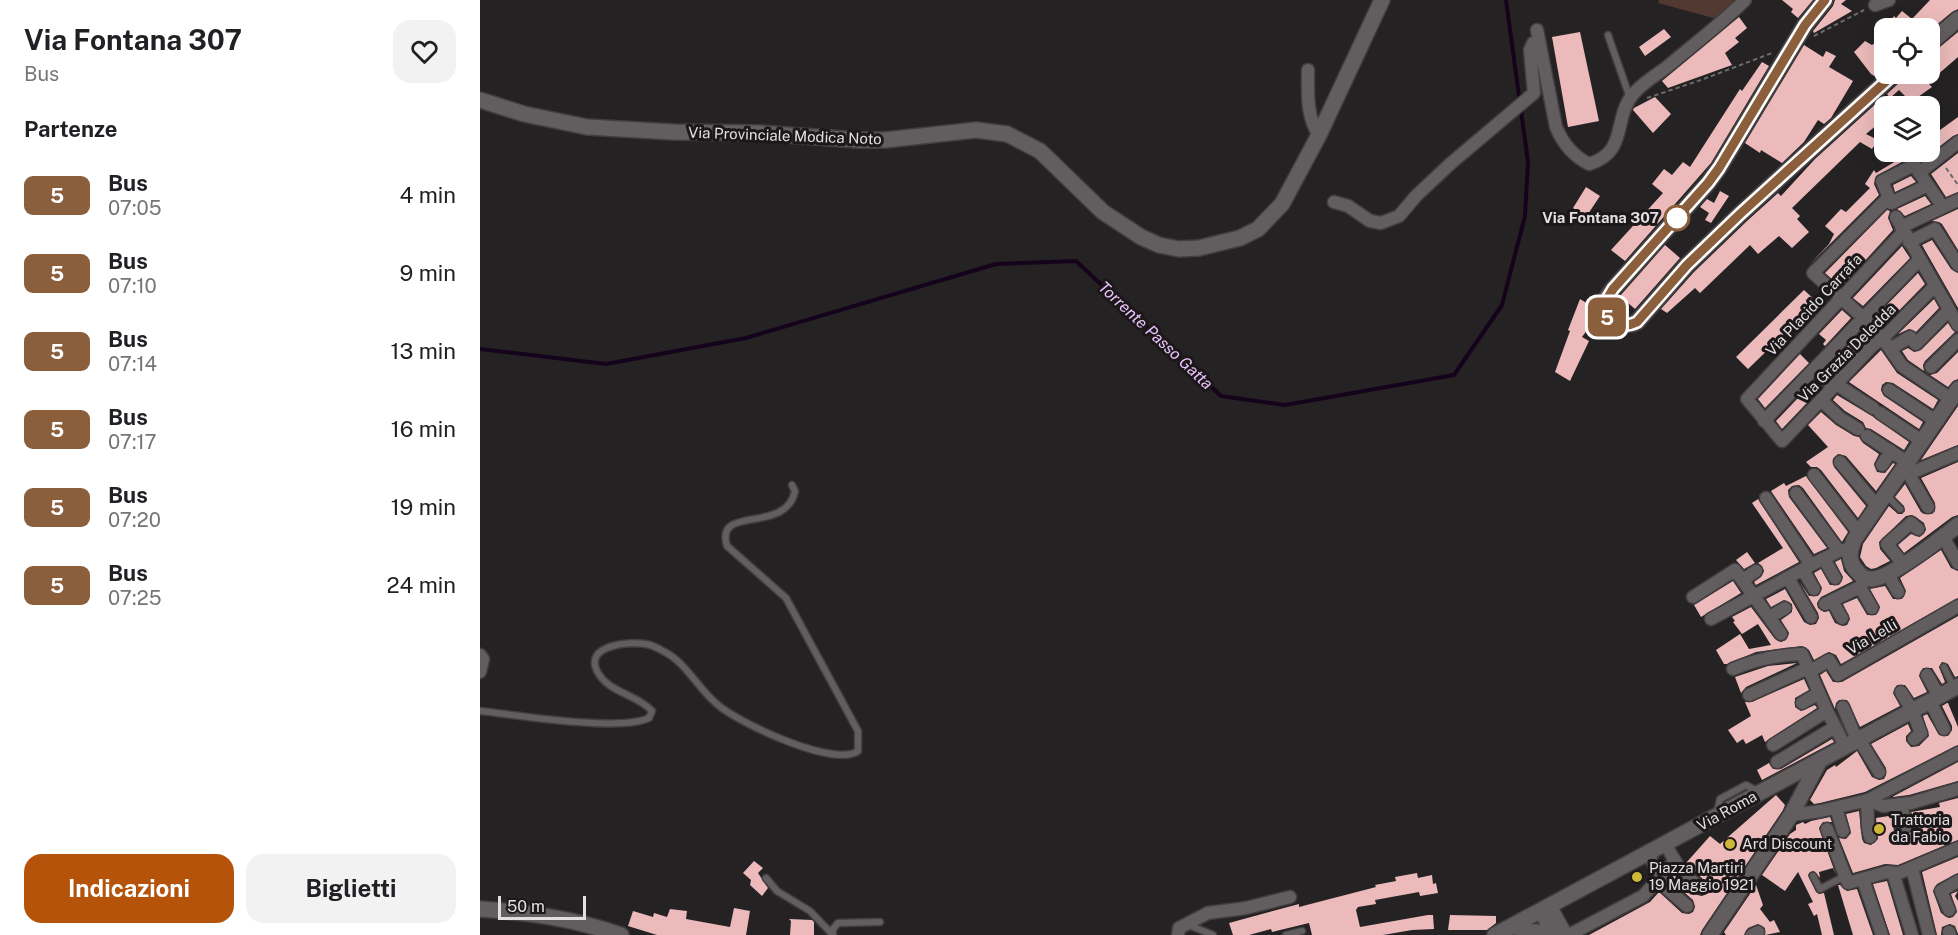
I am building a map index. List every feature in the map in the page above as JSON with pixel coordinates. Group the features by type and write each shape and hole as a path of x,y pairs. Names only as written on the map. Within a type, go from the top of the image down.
{"street":[{"name":"Via Provinciale Modica Noto","path":"480,100 524,114 586,127 673,132 759,133 858,140 885,140 976,130 1007,134 1040,151 1103,212 1141,237 1159,245 1179,249 1217,245 1240,238 1258,229 1282,204 1319,135 1382,0"},
{"path":"1334,202 1348,206 1370,221 1381,223 1399,216 1416,195 1450,164 1534,93 1530,50 1538,36 1556,127 1562,141 1581,160 1589,164 1596,162 1612,150 1617,140 1624,110 1632,96 1729,16 1745,0"},
{"path":"1825,0 1805,25 1713,176 1607,297 1603,306 1604,314 1611,321 1629,326 1637,322 1687,265 1883,84"},
{"path":"1875,6 1889,0"},
{"path":"1940,35 1958,20"},
{"path":"1308,70 1308,107 1312,125 1319,135"},
{"path":"1940,156 1958,142"},
{"path":"1920,173 1932,162"},
{"path":"1889,201 1882,181 1914,165 1943,207"},
{"path":"1711,619 1807,567 1845,550 1907,468 1922,441 1954,394 1902,366 1863,318 1813,273 1889,201 1928,185"},
{"path":"1902,229 1958,200"},
{"path":"1902,229 1935,229 1954,251 1958,265"},
{"path":"1902,229 1958,325"},
{"name":"Via Placido Carrafa","path":"1764,421 1747,399 1902,229"},
{"path":"1764,421 1920,259"},
{"name":"Via Grazia Deledda","path":"1764,421 1782,441 1872,346 1886,344 1935,286"},
{"path":"1886,344 1910,337 1916,344 1949,310"},
{"path":"1931,368 1958,340"},
{"path":"1814,370 1922,441"},
{"path":"1889,390 1936,421"},
{"path":"1821,400 1840,418 1891,451 1907,468 1928,507"},
{"path":"1882,465 1891,451"},
{"path":"1907,468 1958,453"},
{"path":"1840,462 1881,500"},
{"path":"1814,476 1859,533"},
{"path":"1796,493 1845,550 1862,582 1872,608"},
{"path":"1766,498 1807,567 1814,589"},
{"path":"1903,564 1887,544 1911,523 1918,530"},
{"path":"1842,618 1829,602 1862,582 1875,579 1918,556 1958,525"},
{"path":"1943,537 1958,563"},
{"path":"1824,559 1835,578"},
{"path":"1693,597 1735,570 1781,634"},
{"path":"1743,580 1756,571"},
{"path":"1887,573 1898,592"},
{"path":"1788,578 1811,617"},
{"name":"Via Lelli","path":"1808,670 1829,660 1838,675 1958,606"},
{"path":"1770,617 1785,608"},
{"path":"1733,669 1773,656 1802,654 1835,728 1854,742 1879,772"},
{"path":"480,655 483,659 480,672"},
{"path":"1749,695 1808,670"},
{"path":"1927,675 1944,729"},
{"name":"Via Roma","path":"1501,932 1956,687"},
{"path":"1901,692 1912,710 1921,733 1914,739"},
{"path":"1802,703 1819,693"},
{"path":"1843,707 1854,742"},
{"path":"1773,745 1827,711"},
{"path":"1777,762 1835,728"},
{"path":"1791,815 1836,808 1867,800 1958,753"},
{"path":"1710,935 1791,815 1819,762"},
{"path":"1786,780 1793,782 1803,792"},
{"path":"1867,800 1883,806 1958,789"},
{"path":"1867,800 1870,837"},
{"path":"1899,804 1908,825 1900,829"},
{"path":"1836,808 1843,831"},
{"path":"1827,829 1848,883 1887,872 1893,873 1912,868 1958,848"},
{"path":"1665,844 1680,869 1700,888"},
{"path":"1648,853 1664,886 1687,906"},
{"path":"1501,932 1586,931 1643,896 1675,861"},
{"path":"1912,868 1929,935"},
{"path":"1893,873 1912,935"},
{"path":"1863,880 1882,935"},
{"path":"1948,910 1941,891 1958,881"},
{"path":"1178,935 1179,928 1208,914 1246,908 1290,897"},
{"path":"1545,908 1561,933"},
{"path":"480,909 541,914 568,919 621,935"}],"lane":[{"path":"1608,35 1632,96"},
{"path":"480,711 568,720 639,723 649,718 652,711 646,704 605,682 596,670 595,660 597,654 605,648 628,643 646,644 673,656 718,706 736,718 768,734 822,752 854,754 858,751 858,731 786,598 727,546 725,538 728,530 734,524 746,519 782,513 794,497 795,491 792,485"},
{"path":"1881,500 1900,510"},
{"path":"1944,667 1956,687"},
{"path":"1813,876 1820,889 1845,876"},
{"path":"766,878 777,891 810,911 833,935"},
{"path":"833,935 833,928 838,923 880,922"},
{"path":"1185,924 1213,935"},
{"path":"1286,935 1302,932"}],"path":[{"path":"1632,96 1645,98 1701,80 1792,46 1875,6"},
{"path":"1940,160 1958,186"}],"shaded area":[{"path":"1659,0 1737,0 1717,19 1658,3"}],"building":[{"path":"1782,0 1813,0 1798,18 1791,12 1793,9"},
{"path":"1835,0 1846,0 1841,4 1852,11 1814,33 1813,31 1833,6"},
{"path":"1930,0 1958,0 1958,9 1940,22 1940,18 1913,18"},
{"path":"1902,11 1911,18 1896,18"},
{"path":"1739,17 1747,28 1735,38 1739,42 1725,53 1732,65 1668,88 1662,81"},
{"path":"1664,29 1671,37 1645,56 1639,47"},
{"path":"1580,32 1599,121 1568,127 1552,37"},
{"path":"1958,32 1958,57 1940,73 1940,47"},
{"path":"1865,41 1872,45 1874,44 1874,76 1854,52"},
{"path":"1804,45 1823,57 1826,51 1836,56 1829,67 1853,81 1831,118 1824,124 1818,120 1804,142 1782,163 1745,143"},
{"path":"1762,62 1769,66 1711,163 1625,261 1611,250 1663,193 1652,184 1664,169 1672,175 1683,162 1690,167 1740,89 1742,91"},
{"path":"1898,84 1929,84 1932,87 1919,96 1905,96 1899,90 1892,96 1887,94"},
{"path":"1655,97 1671,114 1653,133 1633,110"},
{"path":"1874,105 1874,127 1866,134 1874,138 1872,149 1860,142 1792,208 1800,216 1797,219 1809,232 1792,248 1779,236 1758,254 1750,245 1700,293 1695,288 1667,313 1661,309 1694,272 1778,193 1781,196 1815,159"},
{"path":"1958,117 1958,134 1940,146 1940,130"},
{"path":"1958,153 1958,192 1946,197 1931,174"},
{"path":"1894,162 1902,162 1876,176 1874,184 1879,195 1810,264 1829,244 1834,234 1825,226 1841,209 1846,212 1870,188 1865,184 1874,170 1876,173"},
{"path":"1911,176 1916,182 1895,192 1893,185"},
{"path":"1586,187 1600,196 1586,217 1573,208"},
{"path":"1720,191 1729,196 1711,223 1705,220 1709,213 1700,207 1707,199 1714,203"},
{"path":"1925,196 1931,204 1905,216 1897,209"},
{"path":"1958,209 1958,250 1942,224 1932,221"},
{"path":"1887,210 1890,211 1888,218 1893,230 1841,287 1825,273"},
{"path":"1932,240 1951,269 1958,273 1958,308 1922,245"},
{"path":"1665,245 1680,258 1635,309 1620,296"},
{"path":"1902,246 1910,258 1863,306 1853,298"},
{"path":"1918,273 1925,284 1884,326 1875,317"},
{"path":"1804,290 1817,302 1748,369 1736,357"},
{"path":"1580,299 1593,307 1596,318 1582,337 1589,341 1570,381 1555,372"},
{"path":"1934,299 1939,308 1916,332 1909,329 1898,334"},
{"path":"1842,310 1851,318 1825,346 1823,344 1826,340 1819,334"},
{"path":"1948,323 1955,332 1925,361 1924,371 1908,360 1902,351 1908,348 1914,352 1921,350"},
{"path":"1864,329 1871,336 1833,375 1826,369"},
{"path":"1881,350 1897,373 1938,400 1933,409 1893,383 1886,382 1882,385 1881,390 1884,396 1923,422 1919,429 1849,382"},
{"path":"1958,352 1958,379 1948,387 1930,375 1937,373"},
{"path":"1800,354 1809,363 1765,408 1758,399"},
{"path":"1814,381 1822,387 1782,429 1776,421"},
{"path":"1837,395 1909,442 1904,450 1866,428 1863,422 1845,411 1833,400"},
{"path":"1958,406 1958,445 1921,460"},
{"path":"1821,412 1836,425 1859,437 1863,443 1879,454 1874,464 1877,472 1885,473 1893,463 1895,464 1876,491 1846,456 1838,454 1833,459 1834,467 1866,506 1858,518 1821,470 1811,467 1806,462 1828,447 1808,425"},
{"path":"1958,462 1958,515 1952,517 1904,553 1898,545 1911,534 1920,537 1926,530 1924,523 1916,517 1906,516 1879,542 1880,549 1890,561 1876,568 1871,569 1866,566 1860,557 1863,544 1889,506 1898,514 1905,511 1904,506 1895,497 1905,484 1921,512 1932,514 1935,511 1935,503 1921,478"},
{"path":"1806,476 1848,532 1842,542 1803,488 1799,485 1792,486 1788,490 1789,497 1827,548 1814,554 1771,491 1784,483 1786,486"},
{"path":"1758,499 1799,562 1756,585 1754,582 1761,577 1764,571 1758,563 1783,548 1752,503"},
{"path":"1941,550 1951,568 1958,571 1958,598 1841,664 1836,655 1829,652 1814,660 1809,650 1802,646 1756,652 1727,664 1724,664 1716,650 1740,634 1749,649 1771,645 1758,624 1742,634 1733,622 1735,621 1732,617 1751,607 1775,639 1781,642 1786,640 1789,633 1781,620 1792,612 1792,604 1784,600 1771,607 1766,599 1785,589 1804,622 1810,625 1816,624 1819,618 1818,613 1799,581 1809,596 1818,596 1822,588 1814,573 1821,569 1830,585 1839,585 1843,577 1835,562 1841,559 1844,571 1853,581 1821,597 1817,603 1818,608 1824,612 1829,611 1835,623 1843,626 1847,625 1850,619 1843,604 1857,598 1867,615 1876,615 1880,607 1870,589 1885,586 1893,599 1902,599 1906,591 1900,578"},
{"path":"1747,552 1755,563 1744,569 1736,560"},
{"path":"1733,581 1741,593 1701,617 1694,605"},
{"path":"1958,616 1958,676 1955,677 1948,664 1942,662 1939,667 1945,682 1942,684 1932,668 1923,668 1919,676 1927,692 1914,698 1905,685 1897,685 1893,693 1900,706 1860,727 1847,700 1839,700 1835,709 1820,675 1826,671 1833,682 1842,682"},
{"path":"1797,663 1746,687 1741,693 1735,677 1768,666"},
{"path":"1804,679 1809,690 1795,698 1795,707 1801,711 1815,705 1817,708 1765,742 1762,735 1746,744 1743,739 1737,743 1728,730 1751,716 1745,702 1752,702"},
{"path":"1948,703 1958,727 1958,745 1865,792 1814,804 1810,800 1827,770 1835,765 1836,767 1857,751 1872,777 1879,780 1884,779 1886,768 1871,744 1908,724 1911,731 1906,736 1906,741 1911,747 1919,746 1929,736 1923,716 1927,714 1939,735 1948,736 1952,726 1942,706"},
{"path":"1832,739 1834,742 1762,780 1757,770 1769,763 1773,769 1781,769"},
{"path":"1958,762 1958,781 1909,795 1892,797"},
{"path":"1776,795 1785,805 1783,810 1700,935 1589,935 1650,902 1659,892 1682,913 1693,912 1695,907 1693,900 1670,880 1674,875 1695,894 1702,896 1706,894 1708,889 1706,882 1686,863 1710,836 1720,844"},
{"path":"1958,798 1958,840 1898,865 1885,864 1853,873 1839,838 1846,839 1851,833 1846,814 1859,811 1862,839 1864,843 1871,845 1878,839 1876,818 1895,815 1898,821 1894,825 1894,833 1902,837 1915,829 1916,822 1911,812 1940,807 1939,803"},
{"path":"1830,817 1832,822 1823,822 1819,828 1836,875 1833,868 1819,872 1820,878 1814,871 1808,875 1816,892 1824,893 1834,935 1822,935 1817,914 1814,916 1808,904 1813,902 1798,872 1785,891 1762,875 1790,834 1796,830 1796,825"},
{"path":"1958,857 1958,873 1937,884 1933,891 1941,913 1949,918 1957,912 1951,894 1958,891 1955,896 1958,901 1958,934 1955,926 1950,924 1942,927 1941,935 1937,935 1922,872"},
{"path":"754,861 763,868 758,873 768,888 762,896 750,885 751,880 743,873"},
{"path":"1417,873 1418,878 1432,875 1433,884 1436,883 1438,893 1420,896 1419,892 1375,900 1376,904 1358,907 1356,910 1360,927 1433,915 1434,929 1383,935 1312,935 1309,923 1272,932 1271,929 1249,935 1233,935 1229,923 1299,904 1299,907 1376,887 1375,885 1396,881 1395,877"},
{"path":"1887,881 1903,935 1890,935 1873,884"},
{"path":"1756,885 1763,905 1760,909 1770,922 1774,920 1780,932 1765,935 1765,928 1758,924 1748,928 1744,935 1726,935 1724,932"},
{"path":"1838,885 1847,891 1857,889 1873,935 1853,935"},
{"path":"734,908 750,911 746,935 657,935 628,926 633,911 653,917 654,913 667,917 670,909 687,911 686,919 730,927"},
{"path":"1450,915 1496,916 1496,923 1487,930 1448,930"},
{"path":"789,919 812,920 814,935 790,935 791,921"}],"waterway":[{"name":"Torrente Passo Gatta","path":"480,349 606,364 746,338 996,264 1076,261 1221,396 1285,405 1454,375 1502,305 1525,216 1528,162 1506,0"}],"bus line":[{"name":"5","path":"1825,0 1805,25 1719,168 1613,289 1603,306 1604,314 1611,321 1619,324 1629,326 1637,322 1687,265 1881,84"}],"place":[{"name":"Via Fontana 307","path":"1677,218"},
{"name":"Trattoria da Fabio","path":"1879,829"},
{"name":"Ard Discount","path":"1730,844"},
{"name":"Piazza Martiri 19 Maggio 1921","path":"1637,877"}]}
